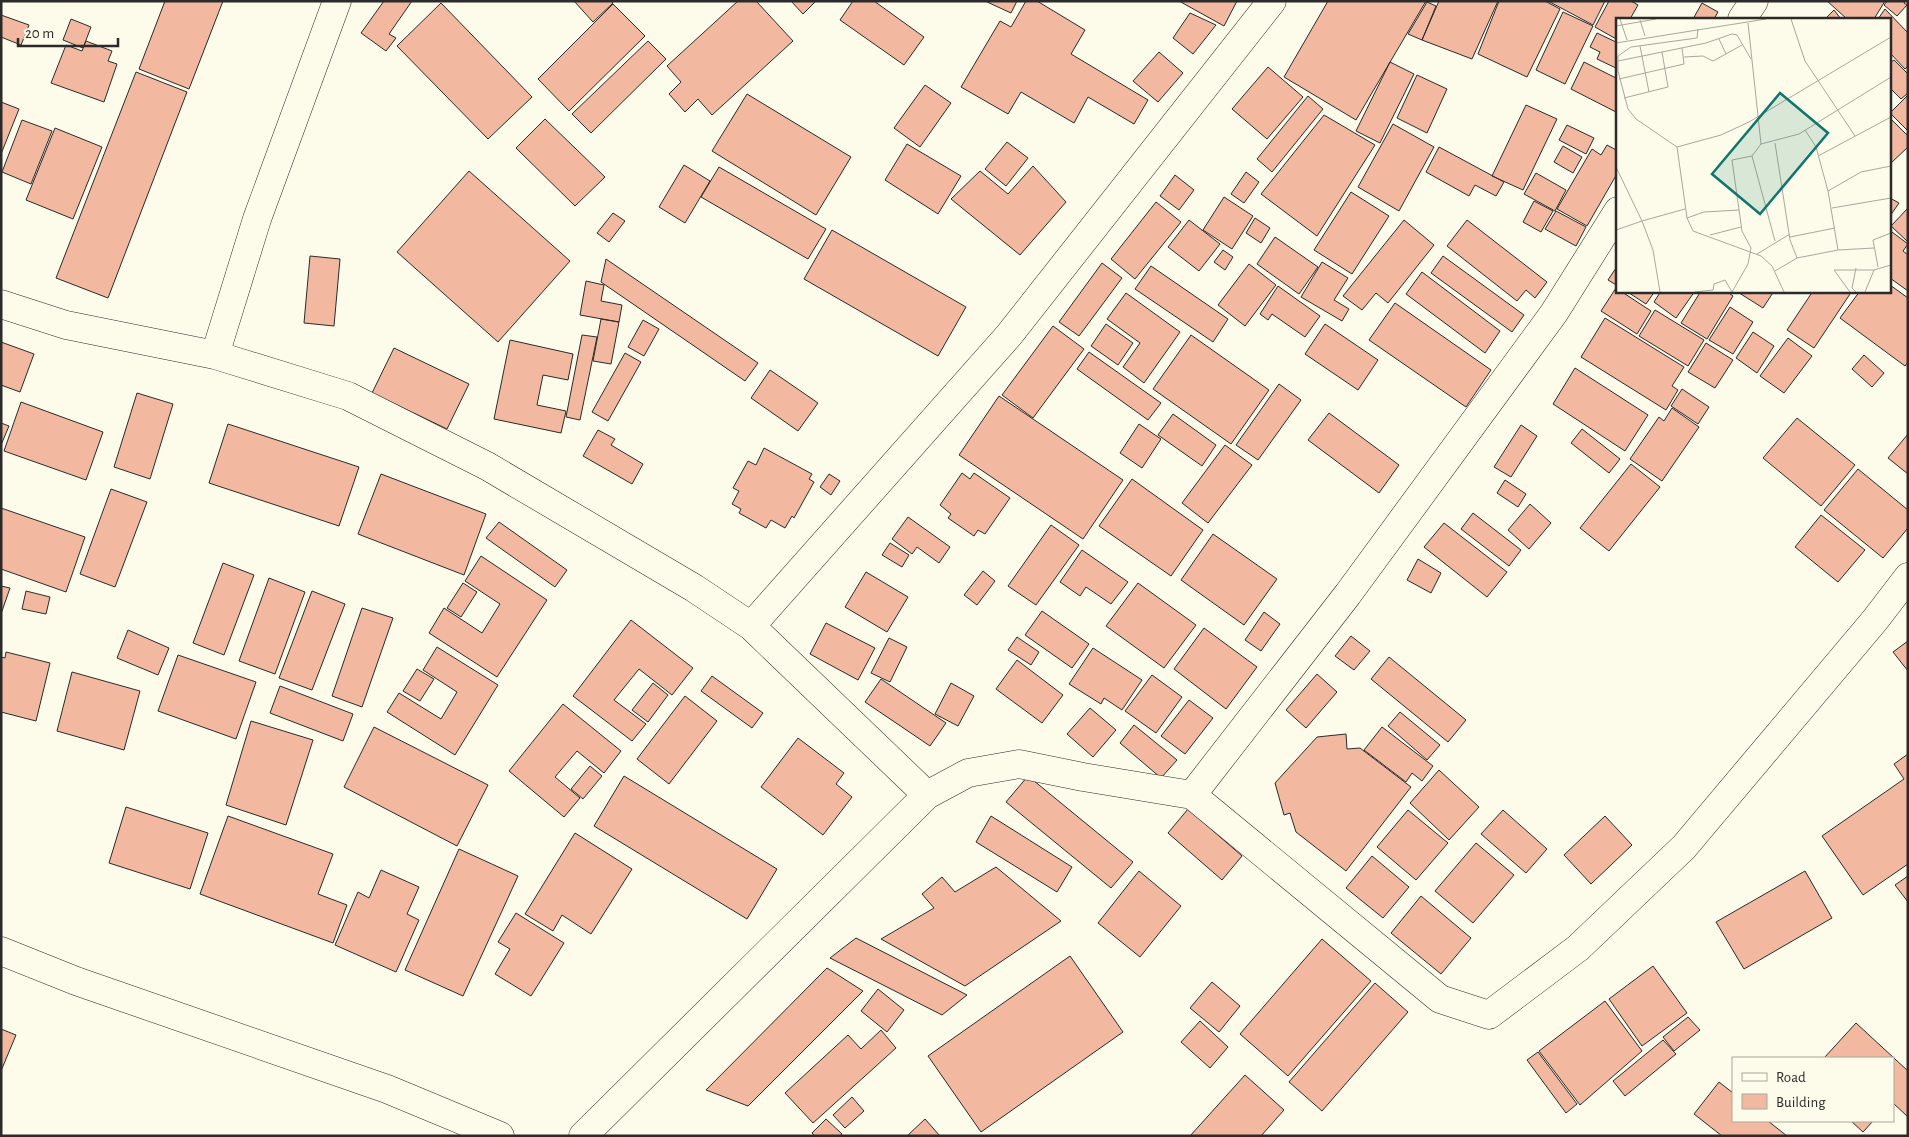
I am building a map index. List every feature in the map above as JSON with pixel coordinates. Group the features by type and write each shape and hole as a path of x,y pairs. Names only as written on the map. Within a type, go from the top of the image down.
{"street":[{"path":"215,355 257,219 337,1"},
{"path":"751,626 1008,335 1272,1"},
{"path":"1743,18 1754,1"},
{"path":"1192,795 1348,594 1554,313 1616,214"},
{"path":"1,304 66,325 215,355 348,396 470,458 694,588 751,626 928,795"},
{"path":"583,1136 928,795 968,772 1018,764 1192,795 1440,999 1489,1015 1578,948 1684,847 1875,620 1908,577"},
{"path":"1,951 76,981 387,1089 500,1136"}],"building":[{"path":"165,1 223,1 189,89 139,69"},
{"path":"384,1 412,1 389,34 396,38 386,51 361,33"},
{"path":"574,1 611,1 613,3 593,22"},
{"path":"738,1 756,1 793,41 712,115 698,99 685,112 669,94 681,82 667,66"},
{"path":"791,1 816,1 803,14"},
{"path":"853,1 874,1 924,37 904,65 840,20"},
{"path":"985,1 1017,1 1011,13"},
{"path":"1026,1 1037,1 1085,30 1071,54 1148,100 1134,124 1088,97 1074,123 1021,92 1008,114 961,87 1000,21 1011,27"},
{"path":"1179,1 1237,1 1224,26"},
{"path":"1328,1 1426,1 1356,120 1284,77"},
{"path":"1439,1 1498,1 1472,59 1422,40"},
{"path":"1499,1 1545,1 1560,9 1527,77 1478,54"},
{"path":"1548,1 1605,1 1593,25"},
{"path":"1609,1 1631,1 1638,5 1631,18 1616,18 1616,39 1595,27"},
{"path":"1827,1 1885,1 1875,18 1846,18"},
{"path":"1887,1 1905,1 1904,3 1907,5 1897,16 1884,5"},
{"path":"1427,2 1436,6 1422,40 1408,34"},
{"path":"441,3 532,97 488,139 397,46"},
{"path":"1702,3 1718,12 1715,18 1694,18"},
{"path":"613,4 645,36 569,111 538,79"},
{"path":"1885,9 1908,33 1908,66 1905,69 1892,55 1892,18 1879,18"},
{"path":"1834,10 1840,18 1826,18"},
{"path":"1563,12 1593,26 1565,84 1536,70"},
{"path":"1190,13 1216,25 1193,54 1173,38"},
{"path":"1,15 29,25 21,45 1,37"},
{"path":"71,19 91,27 83,48 63,40"},
{"path":"1597,33 1616,42 1616,68 1597,59 1600,52 1590,47"},
{"path":"86,41 112,51 108,61 117,64 104,102 51,83 66,45 82,51"},
{"path":"648,41 666,59 591,133 572,114"},
{"path":"1159,52 1183,73 1158,102 1133,81"},
{"path":"1894,60 1908,74 1908,93 1901,99 1892,90 1892,62"},
{"path":"1390,62 1414,74 1380,143 1356,131"},
{"path":"1584,62 1616,78 1616,112 1571,89"},
{"path":"1268,67 1303,97 1267,139 1232,109"},
{"path":"136,72 187,92 108,298 56,278"},
{"path":"1417,75 1447,89 1427,133 1397,118"},
{"path":"925,85 951,103 920,147 894,128"},
{"path":"747,94 851,157 816,215 712,151"},
{"path":"1908,95 1908,131 1892,115 1892,111"},
{"path":"1308,96 1323,109 1272,172 1257,159"},
{"path":"1,102 19,109 1,154"},
{"path":"1526,105 1557,119 1523,190 1492,176"},
{"path":"1324,115 1375,145 1317,236 1261,194"},
{"path":"545,119 605,177 575,206 516,148"},
{"path":"22,120 52,131 31,184 2,172"},
{"path":"1892,120 1908,136 1908,147 1892,162"},
{"path":"1393,124 1434,147 1399,211 1358,187"},
{"path":"1567,125 1594,138 1586,154 1559,140"},
{"path":"55,128 102,147 73,219 26,200"},
{"path":"1007,142 1028,158 1006,186 985,169"},
{"path":"907,144 961,176 938,214 885,180"},
{"path":"1607,145 1616,150 1616,175 1587,226 1557,209 1592,149 1601,155"},
{"path":"1563,146 1582,157 1573,173 1554,162"},
{"path":"1439,147 1504,182 1496,196 1475,185 1469,196 1426,172"},
{"path":"684,165 710,181 685,223 659,207"},
{"path":"1033,166 1066,202 1020,255 951,199 980,171 1008,194"},
{"path":"719,167 826,229 808,259 701,197"},
{"path":"469,171 570,261 498,342 397,252"},
{"path":"1246,172 1259,182 1244,203 1231,194"},
{"path":"1536,173 1566,190 1555,211 1524,194"},
{"path":"1175,175 1194,190 1179,210 1160,196"},
{"path":"1351,192 1389,216 1352,274 1314,250"},
{"path":"1224,197 1253,216 1232,249 1203,230"},
{"path":"1892,199 1899,203 1892,213"},
{"path":"1534,201 1553,211 1541,232 1523,222"},
{"path":"1156,202 1181,222 1135,279 1111,259"},
{"path":"1908,208 1908,242 1892,227"},
{"path":"1556,211 1586,227 1576,246 1545,229"},
{"path":"613,213 625,221 609,242 597,233"},
{"path":"1255,218 1270,228 1261,243 1246,233"},
{"path":"1189,220 1220,244 1199,271 1168,247"},
{"path":"1404,220 1434,245 1388,303 1376,293 1362,310 1343,296"},
{"path":"1467,220 1547,282 1535,298 1526,290 1517,301 1447,246"},
{"path":"832,230 966,307 938,356 804,279"},
{"path":"1892,232 1908,244 1903,251 1908,255 1908,291 1892,279"},
{"path":"1275,237 1318,267 1299,294 1257,264"},
{"path":"1223,250 1233,257 1225,270 1214,262"},
{"path":"310,256 340,259 334,326 304,323"},
{"path":"1443,256 1524,315 1512,332 1431,273"},
{"path":"606,259 758,363 745,381 601,282"},
{"path":"1322,262 1348,278 1334,300 1349,309 1342,321 1301,297"},
{"path":"1102,263 1122,278 1079,336 1059,322"},
{"path":"1249,264 1276,285 1245,326 1218,305"},
{"path":"1151,266 1228,319 1213,342 1135,289"},
{"path":"1616,268 1616,285 1608,280"},
{"path":"1422,272 1500,331 1485,353 1406,294"},
{"path":"586,281 604,285 601,301 622,305 619,322 580,315"},
{"path":"1278,286 1320,316 1305,337 1272,314 1268,320 1260,314"},
{"path":"1892,286 1908,298 1908,362 1905,366 1840,318 1859,292 1892,292"},
{"path":"1616,288 1616,292 1622,292 1651,311 1637,334 1601,311"},
{"path":"1628,292 1654,292 1646,304"},
{"path":"1660,292 1694,292 1676,318 1654,302"},
{"path":"1700,292 1727,292 1733,296 1707,339 1681,323"},
{"path":"1738,292 1773,292 1763,308"},
{"path":"1812,292 1851,292 1814,348 1787,330"},
{"path":"1126,293 1180,332 1144,383 1123,367 1140,343 1107,319"},
{"path":"1395,303 1491,370 1466,407 1369,340"},
{"path":"1730,307 1753,322 1733,354 1709,340"},
{"path":"1655,310 1704,340 1688,366 1639,336"},
{"path":"1605,318 1684,367 1672,386 1678,390 1666,410 1581,357"},
{"path":"601,319 619,322 611,364 593,361"},
{"path":"643,320 659,329 644,356 628,347"},
{"path":"1106,324 1133,343 1118,365 1091,346"},
{"path":"1325,324 1378,360 1358,390 1305,354"},
{"path":"1053,326 1084,349 1033,418 1002,395"},
{"path":"1753,332 1774,346 1757,373 1736,358"},
{"path":"582,335 597,337 580,420 566,417"},
{"path":"1191,335 1269,390 1231,444 1153,389"},
{"path":"1788,338 1812,356 1784,393 1760,376"},
{"path":"510,340 573,354 568,380 543,375 537,405 566,411 561,433 494,419"},
{"path":"1,342 34,354 20,392 1,385"},
{"path":"1706,343 1733,360 1715,388 1688,372"},
{"path":"394,348 469,384 447,429 372,393"},
{"path":"1089,352 1161,403 1148,420 1077,369"},
{"path":"625,353 641,362 608,421 592,412"},
{"path":"1864,355 1884,373 1872,387 1852,369"},
{"path":"1575,368 1648,415 1625,451 1553,404"},
{"path":"770,370 818,403 798,431 751,398"},
{"path":"1279,384 1301,400 1258,460 1236,445"},
{"path":"1682,389 1709,407 1698,424 1671,406"},
{"path":"137,393 173,404 150,479 114,467"},
{"path":"999,396 1123,480 1083,539 959,455"},
{"path":"21,402 103,432 86,480 4,451"},
{"path":"1672,408 1699,427 1662,481 1630,459 1659,417 1664,421"},
{"path":"1329,413 1399,465 1379,493 1308,440"},
{"path":"1173,414 1216,445 1202,466 1158,435"},
{"path":"1797,418 1855,465 1821,506 1763,458"},
{"path":"1,423 9,426 1,445"},
{"path":"228,424 359,467 339,526 209,483"},
{"path":"1139,424 1161,439 1142,468 1120,453"},
{"path":"1521,425 1537,436 1511,477 1494,467"},
{"path":"1582,429 1620,459 1609,473 1571,443"},
{"path":"598,430 615,439 611,445 643,464 632,484 583,456"},
{"path":"1908,434 1908,474 1888,458"},
{"path":"1225,445 1252,465 1208,523 1182,503"},
{"path":"764,448 812,474 809,479 814,482 794,518 792,516 785,528 771,520 766,528 739,513 741,509 732,504 739,491 733,488 748,461 756,465"},
{"path":"1631,464 1660,487 1609,551 1580,528"},
{"path":"1858,469 1908,510 1908,528 1883,558 1824,510"},
{"path":"962,473 970,479 974,473 1010,498 985,534 978,530 974,536 948,518 951,514 940,505"},
{"path":"381,474 486,514 464,575 358,534"},
{"path":"829,474 840,481 831,495 820,487"},
{"path":"1132,479 1203,530 1171,576 1099,526"},
{"path":"1505,480 1526,494 1518,507 1497,493"},
{"path":"111,489 147,502 115,587 80,574"},
{"path":"1530,504 1551,523 1529,549 1508,530"},
{"path":"1,508 85,537 66,592 1,569"},
{"path":"1473,513 1521,550 1509,566 1461,529"},
{"path":"1821,515 1865,550 1838,582 1795,547"},
{"path":"908,517 950,547 939,563 917,547 912,554 892,539"},
{"path":"499,522 567,570 555,587 486,538"},
{"path":"1444,523 1507,572 1487,597 1424,547"},
{"path":"1051,525 1079,545 1036,605 1008,586"},
{"path":"1213,534 1277,579 1244,625 1181,580"},
{"path":"890,543 909,555 902,567 882,555"},
{"path":"1082,550 1128,582 1111,604 1086,587 1080,596 1060,582"},
{"path":"481,556 547,600 497,677 429,633 444,608 482,633 500,604 465,581"},
{"path":"1418,559 1441,573 1431,593 1407,580"},
{"path":"223,563 254,575 224,655 193,643"},
{"path":"983,571 995,581 977,605 964,595"},
{"path":"866,572 908,597 887,632 845,607"},
{"path":"269,578 305,592 275,674 239,661"},
{"path":"463,583 477,592 461,617 447,608"},
{"path":"1138,583 1196,625 1164,668 1106,626"},
{"path":"1,586 10,588 1,614"},
{"path":"26,591 50,597 46,614 22,609"},
{"path":"312,591 345,604 312,690 279,678"},
{"path":"362,608 393,618 362,707 332,696"},
{"path":"1042,611 1089,644 1072,668 1025,635"},
{"path":"1264,612 1280,624 1261,651 1245,640"},
{"path":"631,620 693,668 672,695 639,669 614,700 646,724 632,741 573,696"},
{"path":"826,623 875,648 858,680 810,654"},
{"path":"1204,628 1257,667 1226,709 1174,669"},
{"path":"128,630 169,648 158,675 117,658"},
{"path":"1351,636 1370,651 1354,670 1335,656"},
{"path":"1017,637 1039,652 1031,665 1008,650"},
{"path":"889,638 907,647 890,682 871,673"},
{"path":"1908,641 1908,671 1893,652"},
{"path":"437,647 498,685 455,755 387,712 399,693 441,719 457,692 423,670"},
{"path":"1093,648 1142,680 1122,710 1104,698 1101,704 1069,684"},
{"path":"6,652 50,663 36,721 1,712 1,657 5,658"},
{"path":"178,655 256,682 236,739 158,711"},
{"path":"1389,657 1466,720 1448,742 1371,679"},
{"path":"1017,660 1063,695 1042,723 996,689"},
{"path":"417,669 434,679 420,701 403,691"},
{"path":"72,672 140,691 124,750 57,731"},
{"path":"1317,674 1337,692 1306,728 1286,710"},
{"path":"1152,675 1182,697 1156,733 1125,711"},
{"path":"712,676 763,713 752,728 701,691"},
{"path":"881,679 946,723 930,746 865,702"},
{"path":"653,683 668,695 648,722 632,710"},
{"path":"951,683 974,696 958,726 935,714"},
{"path":"280,686 353,714 343,741 270,713"},
{"path":"685,696 717,721 669,784 637,759"},
{"path":"1189,700 1213,718 1185,754 1161,736"},
{"path":"563,704 621,751 604,773 577,751 555,777 580,798 564,817 509,771"},
{"path":"1090,708 1116,730 1093,757 1067,734"},
{"path":"1400,712 1440,745 1427,760 1388,726"},
{"path":"251,721 313,740 286,825 226,805"},
{"path":"1134,725 1177,760 1161,778 1120,743"},
{"path":"374,727 488,785 457,846 344,787"},
{"path":"1382,727 1433,766 1422,781 1412,773 1406,782 1364,750"},
{"path":"1346,734 1347,749 1360,748 1411,787 1346,871 1296,832 1290,813 1284,815 1275,783 1317,737"},
{"path":"798,738 844,773 836,784 852,797 823,835 761,787"},
{"path":"1908,754 1908,864 1863,895 1822,836 1904,779 1894,764"},
{"path":"590,766 602,776 583,799 571,789"},
{"path":"1439,770 1479,807 1449,840 1410,803"},
{"path":"624,776 777,869 747,919 594,826"},
{"path":"1028,776 1133,862 1111,888 1006,802"},
{"path":"126,807 208,833 190,889 109,863"},
{"path":"1188,809 1242,856 1222,880 1168,833"},
{"path":"1408,810 1448,843 1416,880 1377,847"},
{"path":"1503,810 1547,849 1526,873 1481,834"},
{"path":"228,816 333,854 318,894 347,905 333,943 200,894"},
{"path":"991,816 1072,867 1057,892 976,842"},
{"path":"1605,816 1632,845 1591,884 1564,855"},
{"path":"575,833 632,869 591,934 562,915 553,931 525,914"},
{"path":"1476,843 1514,875 1473,923 1435,891"},
{"path":"459,849 518,876 463,996 405,970"},
{"path":"1372,856 1409,887 1383,918 1346,888"},
{"path":"996,867 1061,921 965,986 881,939 934,908 922,894 942,877 955,892"},
{"path":"381,870 419,887 407,914 419,920 396,972 335,945 358,892 369,898"},
{"path":"1139,871 1181,906 1140,957 1098,923"},
{"path":"1805,871 1832,918 1744,969 1716,922"},
{"path":"1908,876 1908,902 1895,885"},
{"path":"1421,896 1471,938 1441,974 1391,933"},
{"path":"516,913 564,943 531,996 495,974 510,949 498,942"},
{"path":"856,938 967,995 942,1015 830,958"},
{"path":"1322,939 1371,981 1288,1076 1240,1034"},
{"path":"1070,956 1123,1032 981,1132 928,1056"},
{"path":"1653,966 1687,1013 1642,1046 1609,999"},
{"path":"827,968 863,991 748,1106 706,1090"},
{"path":"1212,982 1240,1006 1219,1032 1190,1008"},
{"path":"1375,983 1408,1012 1322,1111 1289,1082"},
{"path":"878,989 904,1010 887,1032 861,1011"},
{"path":"1605,1001 1642,1051 1580,1105 1539,1051"},
{"path":"1688,1017 1700,1030 1674,1051 1663,1037"},
{"path":"1200,1021 1228,1047 1210,1068 1181,1042"},
{"path":"1856,1023 1893,1057 1825,1057"},
{"path":"1,1029 16,1035 1,1071"},
{"path":"881,1030 896,1048 813,1123 785,1093 848,1035 861,1049"},
{"path":"1663,1040 1676,1054 1625,1096 1613,1081"},
{"path":"1538,1052 1577,1104 1566,1113 1527,1060"},
{"path":"1894,1058 1908,1071 1908,1117 1894,1104"},
{"path":"1245,1075 1284,1110 1261,1136 1190,1136"},
{"path":"1719,1082 1732,1092 1732,1122 1769,1122 1787,1136 1722,1136 1694,1114"},
{"path":"852,1097 864,1111 845,1128 833,1115"},
{"path":"826,1119 842,1134 840,1136 815,1136 812,1133"},
{"path":"925,1119 940,1136 907,1136"},
{"path":"1852,1122 1872,1122 1863,1132"}]}
